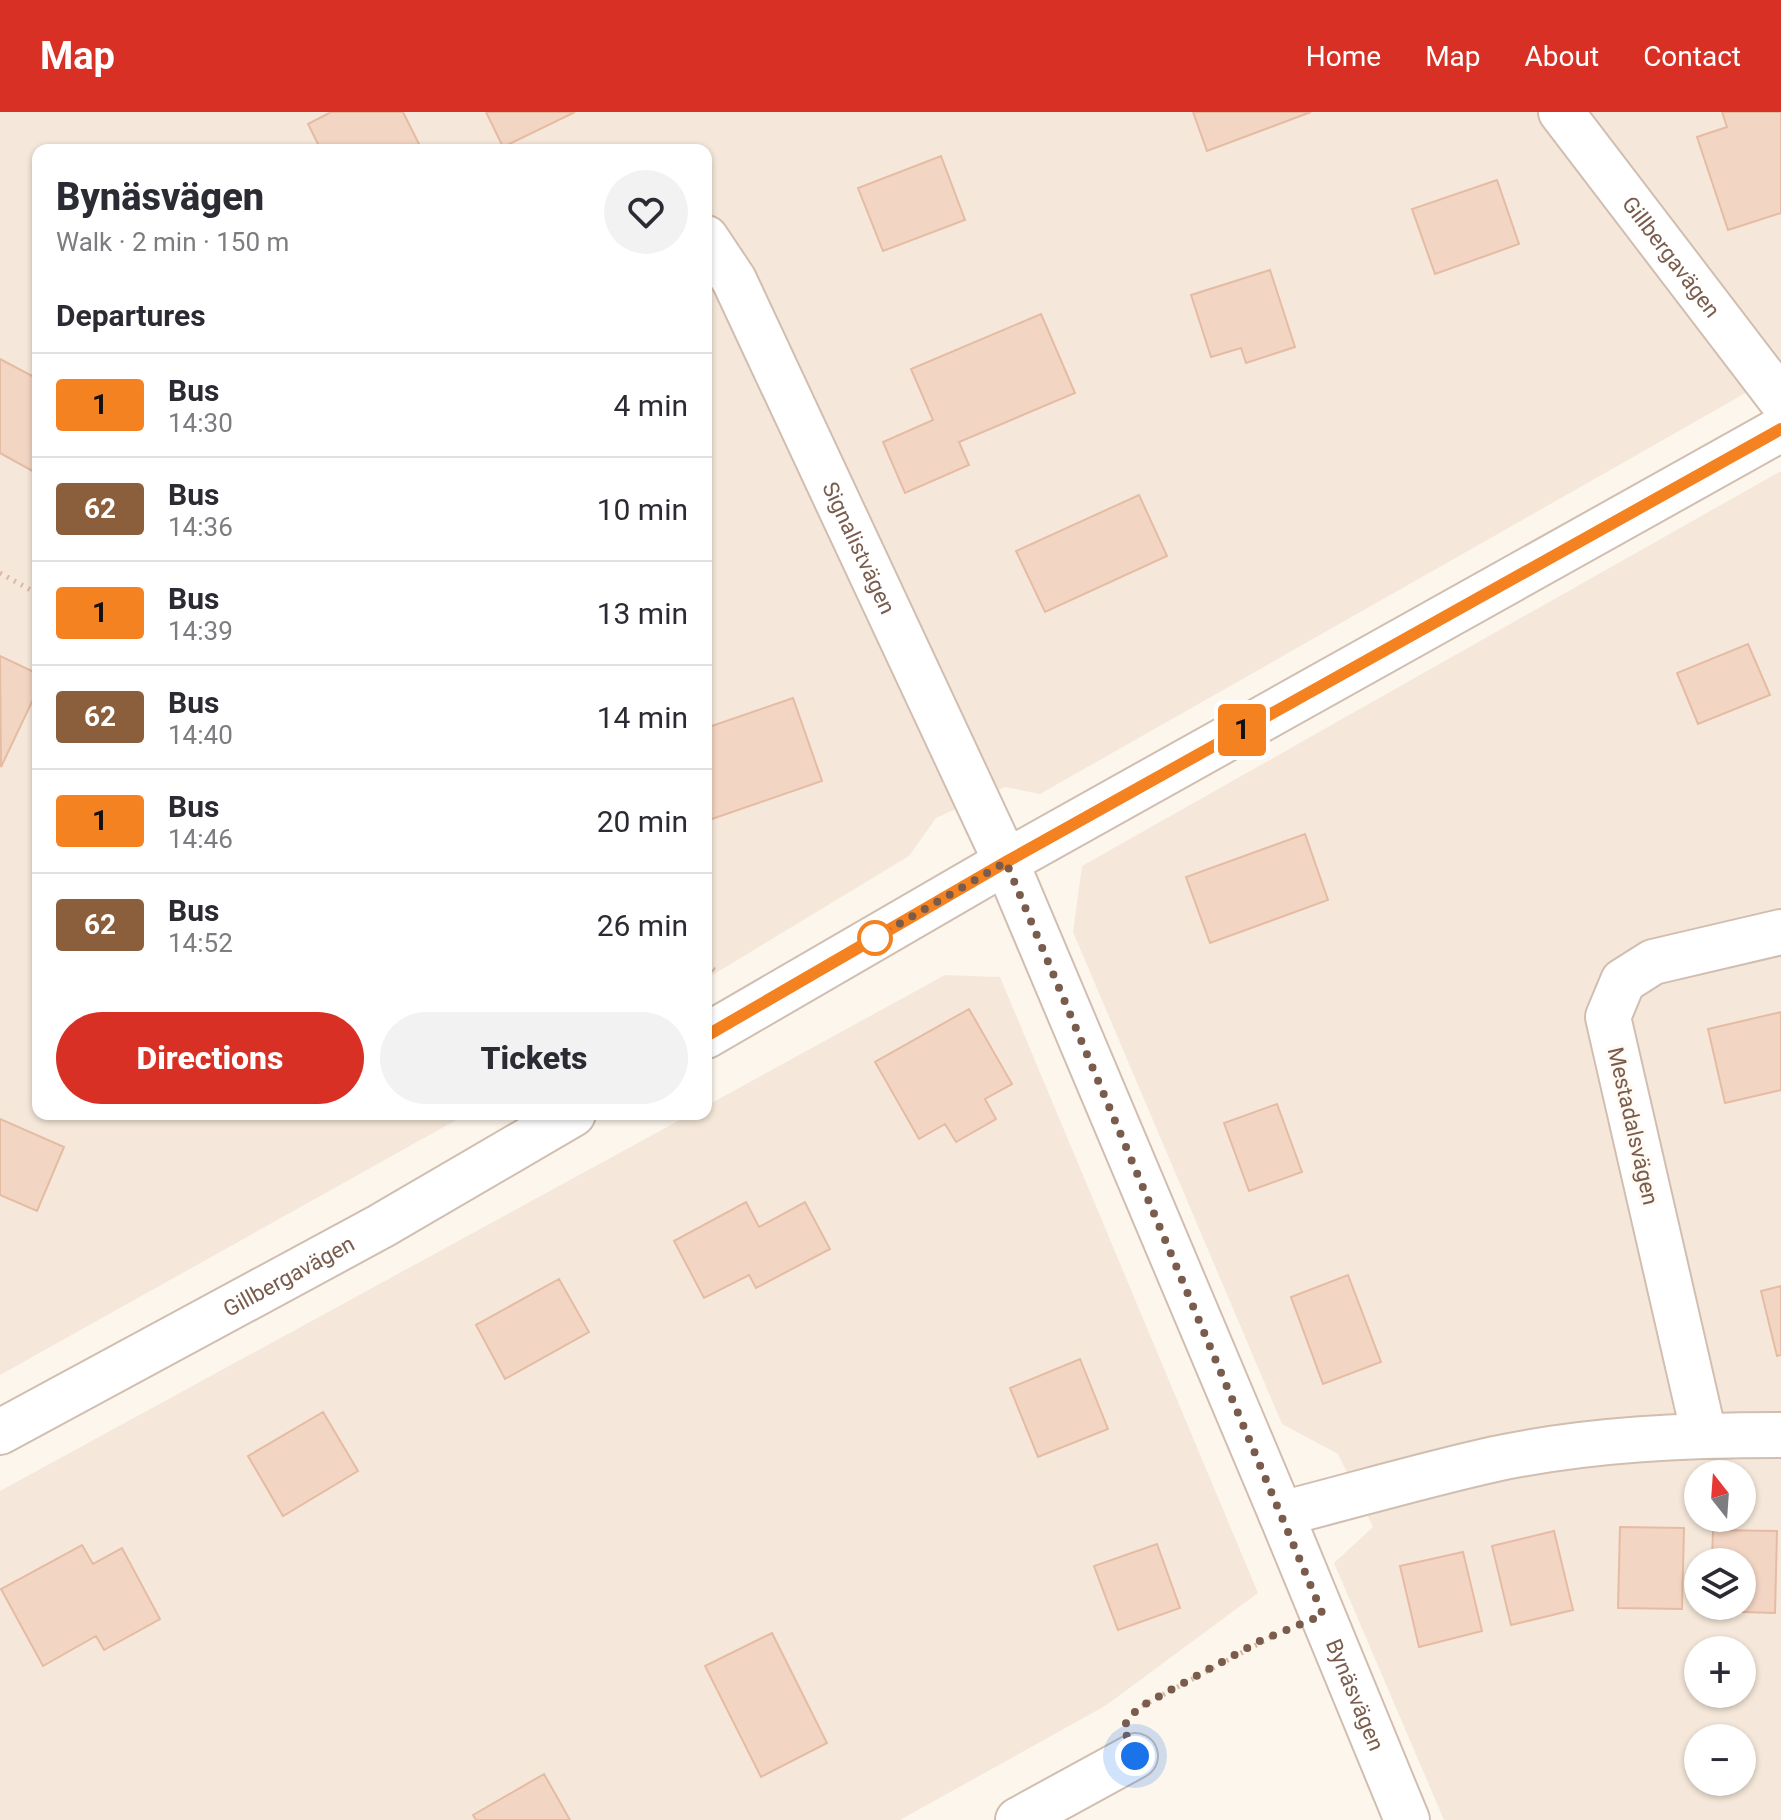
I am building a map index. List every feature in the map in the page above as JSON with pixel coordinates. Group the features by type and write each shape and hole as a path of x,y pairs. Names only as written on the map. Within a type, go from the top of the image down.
{"street":[{"name":"Gillbergavägen","path":"1561,112 1781,400"},
{"name":"Signalistvägen","path":"712,247 734,280 1006,862"},
{"path":"712,1033 1006,862 1781,429"},
{"name":"Bynäsvägen","path":"1006,862 1407,1820"},
{"name":"Mestadalsvägen","path":"1704,1435 1608,1017 1623,981 1653,962 1781,932"},
{"name":"Gillbergavägen","path":"0,1432 381,1226 563,1120"},
{"path":"1281,1514 1496,1459 1609,1441 1704,1435 1781,1435"},
{"path":"1018,1820 1135,1756"}],"path":[{"path":"0,573 32,591"},
{"path":"1135,1756 1123,1727 1138,1708 1260,1641 1323,1615"}],"shaded area":[{"path":"0,112 1781,112 1781,373 1040,794 1005,787 936,818 909,856 712,975 712,144 32,144 32,1120 456,1120 0,1375"},
{"path":"1781,471 1781,1820 1444,1820 1334,1563 1373,1527 1338,1454 1282,1424 1073,932 1082,866"},
{"path":"945,975 1000,977 1258,1593 1105,1706 900,1820 0,1820 0,1491 680,1120 712,1120 712,1103"}],"building":[{"path":"331,112 403,112 419,144 318,144 308,124"},
{"path":"486,112 575,112 509,144 502,144"},
{"path":"1193,112 1311,112 1207,151"},
{"path":"1722,112 1781,112 1781,213 1728,230 1697,137 1727,127"},
{"path":"941,156 965,220 883,251 858,188"},
{"path":"1497,180 1519,244 1435,274 1412,209"},
{"path":"1270,270 1295,347 1246,363 1241,348 1211,357 1191,295"},
{"path":"1041,314 1075,393 959,442 969,465 905,493 883,442 933,420 911,369"},
{"path":"0,359 32,376 32,471 0,453"},
{"path":"1139,495 1167,556 1045,612 1016,551"},
{"path":"1748,644 1770,695 1698,724 1677,673"},
{"path":"0,656 32,671 32,702 1,767"},
{"path":"793,698 822,781 712,819 712,726"},
{"path":"1305,834 1328,900 1210,943 1186,877"},
{"path":"969,1009 1012,1084 985,1099 996,1119 956,1142 945,1124 919,1139 875,1062"},
{"path":"1781,1012 1781,1090 1725,1103 1708,1029"},
{"path":"1277,1104 1302,1172 1249,1191 1224,1123"},
{"path":"0,1119 64,1147 37,1211 0,1195"},
{"path":"746,1202 759,1227 805,1202 830,1249 756,1288 749,1275 704,1298 674,1241"},
{"path":"1348,1275 1381,1362 1323,1384 1291,1297"},
{"path":"559,1279 589,1332 505,1379 476,1325"},
{"path":"1781,1286 1781,1355 1777,1356 1761,1291"},
{"path":"1080,1359 1108,1429 1038,1457 1010,1388"},
{"path":"323,1412 358,1471 283,1516 248,1456"},
{"path":"1620,1527 1684,1528 1682,1609 1618,1608"},
{"path":"1554,1531 1573,1610 1511,1625 1492,1546"},
{"path":"1777,1531 1775,1613 1756,1612 1756,1548 1712,1548 1713,1532"},
{"path":"1157,1544 1180,1608 1118,1630 1094,1566"},
{"path":"82,1545 93,1564 122,1548 160,1619 104,1650 96,1636 43,1666 1,1589"},
{"path":"1463,1552 1482,1631 1419,1647 1400,1566"},
{"path":"772,1633 827,1743 761,1777 705,1666"},
{"path":"544,1774 570,1820 476,1820 473,1815"}],"bus line":[{"name":"1","path":"712,1033 1006,862 1781,429"}],"route":[{"path":"875,938 1006,862 1323,1615 1260,1641 1138,1708 1123,1727 1135,1756"}]}
